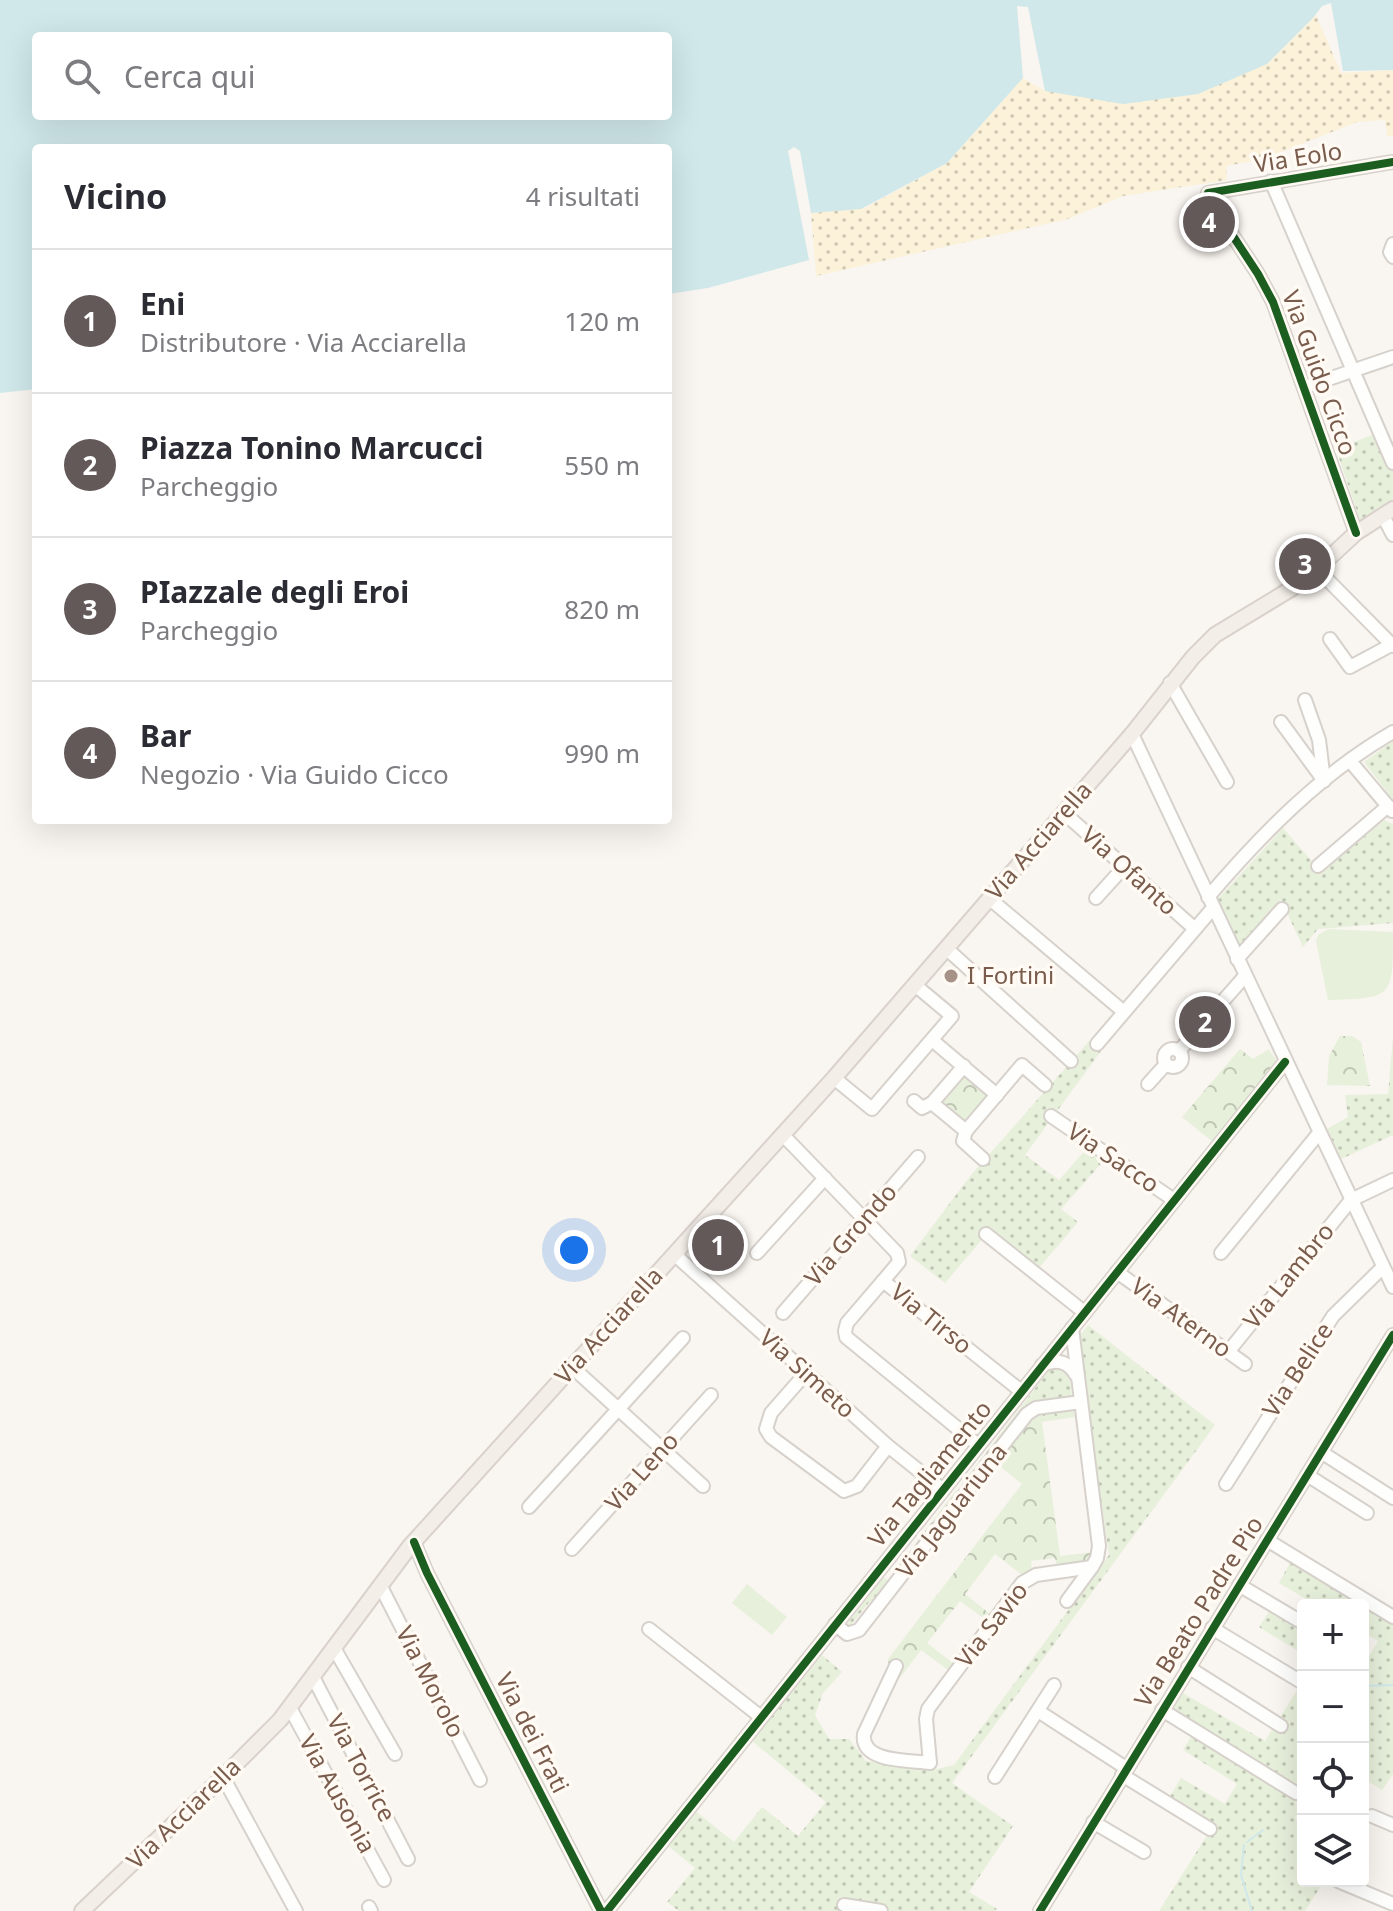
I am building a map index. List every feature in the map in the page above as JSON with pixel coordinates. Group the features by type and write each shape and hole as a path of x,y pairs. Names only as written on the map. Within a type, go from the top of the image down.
{"main road":[{"name":"Via Acciarella","path":"82,1911 223,1777 290,1708 410,1546 834,1078 1132,734 1170,683 1215,635 1300,584 1356,533 1388,512"}],"street":[{"name":"Via Eolo","path":"1208,193 1393,162"},
{"path":"1271,181 1393,463"},
{"name":"Via Guido Cicco","path":"1208,193 1208,198 1270,296 1356,533"},
{"path":"1393,244 1390,252 1393,257"},
{"path":"1305,387 1393,357"},
{"path":"1388,512 1393,535"},
{"path":"1317,569 1393,645 1350,667 1330,639"},
{"path":"1170,683 1227,782"},
{"path":"1305,700 1319,740 1324,781"},
{"path":"1281,722 1324,781"},
{"path":"1097,1044 1195,929 1210,902 1266,831 1324,781 1393,732"},
{"path":"1132,734 1393,1287"},
{"path":"1318,866 1390,809 1350,761"},
{"name":"Via Ofanto","path":"1064,813 1195,929"},
{"path":"1096,898 1124,867"},
{"path":"990,899 1124,1012"},
{"path":"1237,959 1282,909"},
{"path":"947,949 1071,1061"},
{"path":"1148,1084 1166,1064 1171,1067 1180,1065 1182,1056 1179,1051 1245,976"},
{"path":"834,1078 872,1109 898,1088 952,1016 915,985"},
{"path":"932,1040 997,1095"},
{"name":"Via Tagliamento","path":"604,1911 1285,1062"},
{"path":"983,1159 963,1141 966,1131 1022,1065 1045,1085"},
{"path":"914,1101 922,1108 932,1103 964,1066"},
{"path":"932,1103 966,1131"},
{"name":"Via Sacco","path":"1051,1116 1174,1200"},
{"path":"1221,1253 1319,1133"},
{"name":"Via Tirso","path":"782,1134 899,1257 898,1264 883,1281 1021,1391"},
{"name":"Via Grondo","path":"783,1313 918,1157"},
{"path":"757,1253 825,1178"},
{"path":"1351,1200 1393,1180"},
{"name":"Via Lambro","path":"1228,1352 1351,1200"},
{"path":"986,1234 1084,1312"},
{"name":"Via Simeto","path":"674,1254 888,1446 947,1484 967,1492"},
{"name":"Via Belice","path":"1226,1484 1333,1316 1383,1267"},
{"name":"Via Aterno","path":"1117,1272 1245,1364"},
{"path":"883,1281 847,1323 846,1337 978,1445"},
{"path":"1067,1601 1092,1567 1099,1546 1072,1328"},
{"name":"Via Beato Padre Pio","path":"1040,1911 1393,1335"},
{"path":"529,1507 683,1338"},
{"path":"1042,1365 1056,1361 1066,1364 1078,1378"},
{"path":"572,1367 703,1486"},
{"path":"806,1373 770,1415 766,1427 769,1435 844,1491 857,1486 888,1446"},
{"name":"Via Leno","path":"572,1549 711,1395"},
{"name":"Via Jaguariuna","path":"835,1624 847,1634 859,1630 1029,1412 1081,1402"},
{"path":"1321,1452 1393,1498"},
{"path":"1307,1475 1367,1513"},
{"path":"1267,1540 1393,1617"},
{"name":"Via dei Frati","path":"410,1546 604,1911"},
{"name":"Via Savio","path":"896,1666 864,1734 863,1743 877,1755 930,1763 928,1709 1022,1583 1036,1575 1092,1567"},
{"name":"Via Morolo","path":"380,1585 480,1780"},
{"path":"1239,1585 1297,1619"},
{"path":"1212,1628 1297,1679"},
{"path":"649,1629 761,1717"},
{"path":"334,1648 395,1754"},
{"path":"1188,1667 1281,1726"},
{"name":"Via Torrice","path":"313,1677 408,1859"},
{"path":"995,1777 1054,1685"},
{"name":"Via Ausonia","path":"290,1708 384,1880"},
{"path":"1162,1710 1296,1793"},
{"path":"1038,1711 1210,1829"},
{"path":"223,1777 296,1911"},
{"path":"1372,1816 1393,1825"},
{"path":"1093,1822 1144,1852"},
{"path":"1352,1887 1393,1904"},
{"path":"844,1905 881,1911"}],"green space":[{"path":"1377,433 1393,471 1393,501 1361,523 1336,449"},
{"path":"1393,741 1393,800 1364,762"},
{"path":"1384,820 1393,824 1393,923 1318,929 1303,947 1281,900 1240,948 1217,900 1283,828 1322,873"},
{"path":"1328,929 1393,932 1392,970 1385,990 1366,998 1328,1000 1316,941 1318,935"},
{"path":"1340,1036 1352,1036 1361,1042 1370,1086 1327,1085 1329,1056"},
{"path":"1393,1037 1393,1135 1341,1159 1327,1129 1348,1117 1345,1095 1388,1094"},
{"path":"1089,1041 1101,1051 1025,1155 1059,1180 1090,1145 1107,1157 1061,1209 1078,1222 1039,1268 991,1229 945,1283 910,1256 971,1175"},
{"path":"1240,1049 1253,1059 1269,1049 1277,1062 1214,1143 1182,1117"},
{"path":"965,1071 992,1094 965,1126 938,1103"},
{"path":"1088,1325 1215,1425 952,1783 1013,1826 969,1892 997,1909 679,1911 667,1902 695,1868 667,1845 694,1810 734,1842 762,1807 798,1836 826,1802 752,1741 822,1655 842,1672 823,1693 815,1715 829,1739 849,1739 866,1761 933,1770 954,1765 1109,1555 1078,1338"},
{"path":"1057,1366 1068,1375 1072,1398 1035,1404 966,1487 962,1484 1051,1368"},
{"path":"1073,1408 1075,1417 1042,1422 1060,1556 1094,1552 1091,1563 1057,1567 1055,1558 1031,1561 1032,1569 1022,1575 995,1554 965,1594 990,1614 986,1620 960,1601 927,1643 953,1663 948,1670 921,1650 890,1691 888,1659 1022,1484 996,1463 1030,1418 1039,1412"},
{"path":"956,1490 960,1494 876,1604 870,1601 848,1629 845,1627 883,1577 888,1580"},
{"path":"1292,1559 1357,1599 1306,1599 1279,1583"},
{"path":"747,1584 787,1617 772,1635 732,1603"},
{"path":"1369,1606 1393,1621 1393,1774 1382,1790 1369,1782 1369,1656 1378,1641 1369,1636"},
{"path":"1272,1607 1297,1622 1297,1650 1259,1627"},
{"path":"1297,1690 1297,1887 1320,1887 1305,1911 1159,1911 1213,1826 1169,1798 1181,1778 1225,1804 1237,1784 1183,1750 1198,1725 1172,1710 1183,1693 1265,1741"}],"sand":[{"path":"1316,15 1341,73 1393,70 1393,136 1387,136 1385,120 1357,122 1263,159 1226,166 1227,180 1123,196 1068,219 816,276 811,213 865,208 947,163 1023,78 1045,91 1267,64"}],"water":[{"path":"0,0 1393,0 1393,70 1343,71 1331,3 1322,6 1267,64 1198,94 1123,104 1045,91 1028,7 1017,6 1023,78 947,163 861,209 811,213 800,151 794,147 788,151 809,260 708,288 672,293 672,144 32,144 32,389 0,393"}],"waterway":[{"path":"1369,1686 1393,1685"},
{"path":"1247,1842 1263,1830"},
{"path":"1244,1845 1241,1875 1252,1911"}],"cycle path":[{"path":"1356,533 1273,302 1208,198 1208,193 1393,162"},
{"path":"607,1911 1285,1062"},
{"path":"1040,1911 1393,1335"},
{"path":"414,1542 427,1573 601,1911"}],"place":[{"name":"Bar","path":"1209,222"},
{"name":"PIazzale degli Eroi","path":"1305,564"},
{"name":"I Fortini","path":"951,976"},
{"name":"Piazza Tonino Marcucci","path":"1205,1022"},
{"name":"Eni","path":"718,1245"}]}
